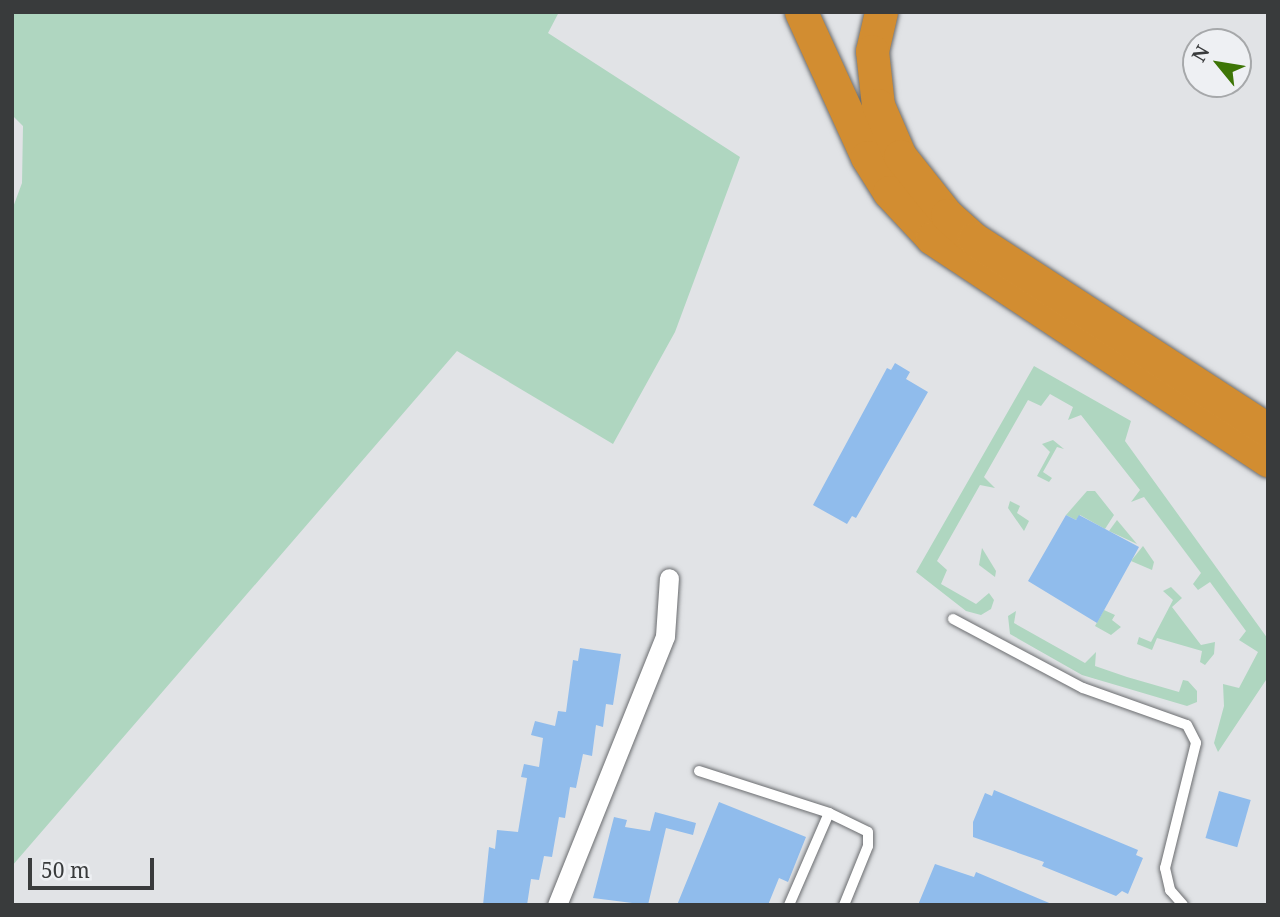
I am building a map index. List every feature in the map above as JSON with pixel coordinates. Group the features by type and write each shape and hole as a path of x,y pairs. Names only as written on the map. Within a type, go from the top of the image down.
{"highway":[{"path":"801,12 867,157 889,192 924,231 960,260 1268,460"},
{"path":"881,12 872,51 877,104 900,156 947,215 974,239 1268,430"}],"street":[{"path":"556,905 665,636 669,578"}],"lane":[{"path":"953,619 1083,688 1187,725 1196,743 1166,868 1170,890 1183,905"},
{"path":"699,771 828,813 869,832 868,846 844,905"},
{"path":"789,905 828,813"}],"green space":[{"path":"12,12 559,12 548,33 740,157 675,332 613,444 457,351 12,866 12,210 22,183 23,126 12,115"},
{"path":"1034,366 1131,421 1125,441 1268,639 1268,677 1218,752 1214,743 1224,706 1223,684 1239,688 1258,652 1239,640 1246,631 1210,582 1198,590 1193,584 1201,573 1144,497 1131,502 1140,490 1081,415 1068,420 1073,407 1050,394 1041,406 1028,400 984,477 995,488 980,485 937,561 947,570 941,584 976,604 989,593 994,600 991,609 981,615 966,611 916,572"},
{"path":"1053,440 1064,449 1057,447 1043,472 1052,478 1049,482 1037,476 1050,452 1042,444"},
{"path":"1087,491 1095,491 1114,515 1105,529 1080,515 1076,520 1066,515"},
{"path":"1010,501 1020,506 1017,513 1029,521 1024,531 1008,508"},
{"path":"1117,520 1137,544 1109,531"},
{"path":"1143,546 1154,562 1152,570 1131,561"},
{"path":"982,548 996,571 995,577 979,565"},
{"path":"1171,587 1182,598 1172,607 1201,645 1215,642 1214,654 1205,665 1200,662 1202,651 1157,638 1152,650 1137,644 1139,637 1151,642 1173,600 1163,591"},
{"path":"1104,610 1115,615 1112,620 1121,627 1111,635 1095,626"},
{"path":"1016,611 1014,623 1085,663 1096,652 1095,666 1127,677 1179,692 1183,680 1188,681 1197,691 1197,702 1187,706 1082,675 1010,634 1008,616"}],"building":[{"path":"895,363 910,372 906,379 928,392 856,518 852,516 847,524 813,505 887,368 891,370"},
{"path":"1066,515 1076,520 1079,515 1139,547 1097,623 1028,581"},
{"path":"580,648 621,654 613,705 606,704 603,727 596,725 592,756 583,754 576,788 570,787 565,818 559,817 552,857 544,856 539,880 531,879 527,905 483,905 489,847 495,849 497,830 518,832 527,778 521,777 524,764 539,767 543,738 531,735 535,721 555,726 558,711 566,712 573,660 578,661"},
{"path":"994,790 1138,850 1136,855 1143,858 1128,894 1122,891 1116,896 1042,866 1044,862 973,837 973,822 985,793 992,796"},
{"path":"1219,791 1251,800 1237,847 1205,838"},
{"path":"719,802 806,837 788,882 779,878 768,905 677,905"},
{"path":"655,812 696,823 693,835 666,828 648,905 593,898 614,817 627,820 625,827 650,831"},
{"path":"935,864 974,877 976,872 1054,905 918,905"}]}
